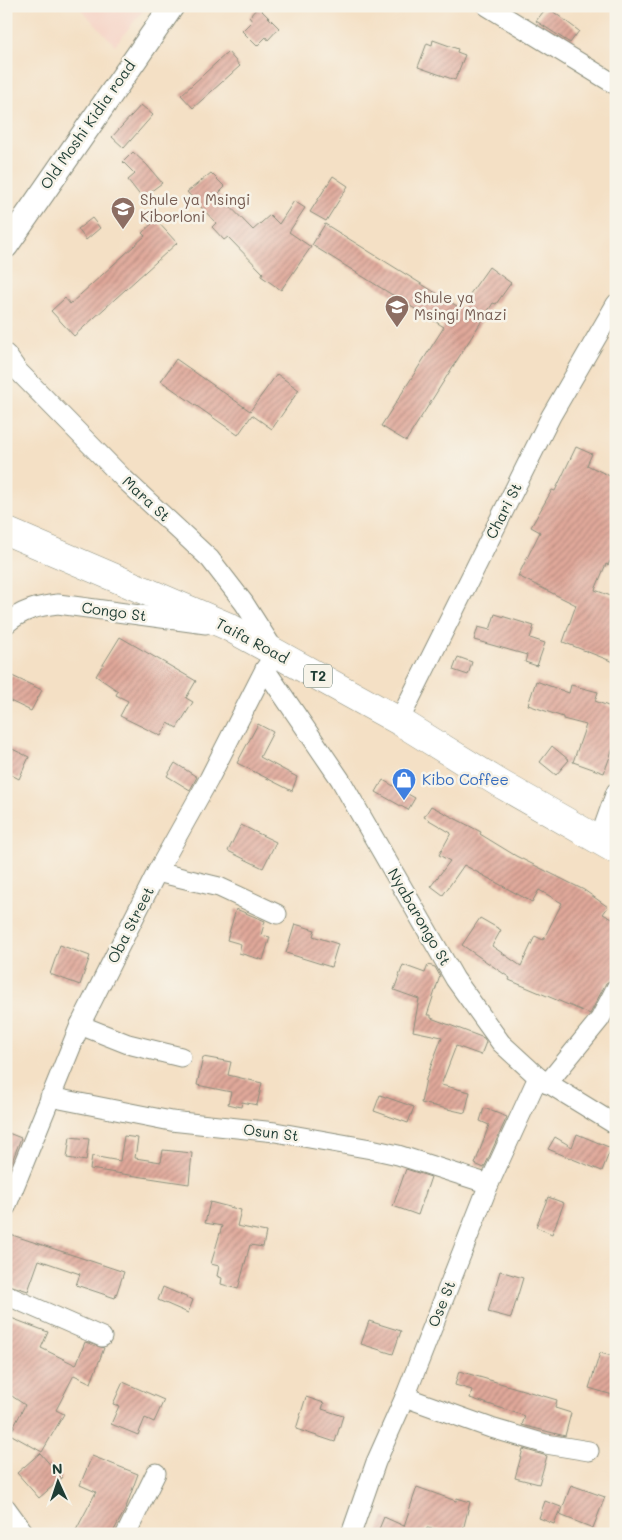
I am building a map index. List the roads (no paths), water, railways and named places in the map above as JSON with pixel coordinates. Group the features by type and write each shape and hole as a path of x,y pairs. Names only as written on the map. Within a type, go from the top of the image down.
{"highway":[{"name":"Taifa Road","path":"6,531 227,626 270,661 399,721 499,783 607,845"}],"street":[{"name":"Old Moshi Kidia road","path":"6,246 172,6"},
{"path":"486,6 616,85"},
{"name":"Chari St","path":"399,721 551,416 616,304"},
{"name":"Mara St","path":"6,354 18,371 123,478 210,559 244,603 270,661"},
{"name":"Congo St","path":"6,624 16,615 36,606 58,604 114,614 227,626"},
{"name":"Oba Street","path":"6,1207 80,1025 157,872 209,779 270,661"},
{"name":"Nyabarongo St","path":"270,661 455,979 500,1044 542,1080 616,1125"},
{"path":"607,845 616,792"},
{"path":"157,872 218,888 277,914"},
{"name":"Ose St","path":"351,1534 376,1462 405,1397 489,1184 542,1080 600,1019 616,988"},
{"path":"80,1025 128,1044 181,1057"},
{"name":"Osun St","path":"50,1097 171,1121 275,1132 371,1149 489,1184"},
{"path":"6,1296 102,1337"},
{"path":"405,1397 490,1428 546,1444 589,1451"},
{"path":"126,1534 156,1473"},
{"path":"6,1508 25,1534"}],"place":[{"name":"Shule ya Msingi Kiborloni","path":"123,230"},
{"name":"Shule ya Msingi Mnazi","path":"397,328"},
{"name":"Kibo Coffee","path":"404,801"}]}
